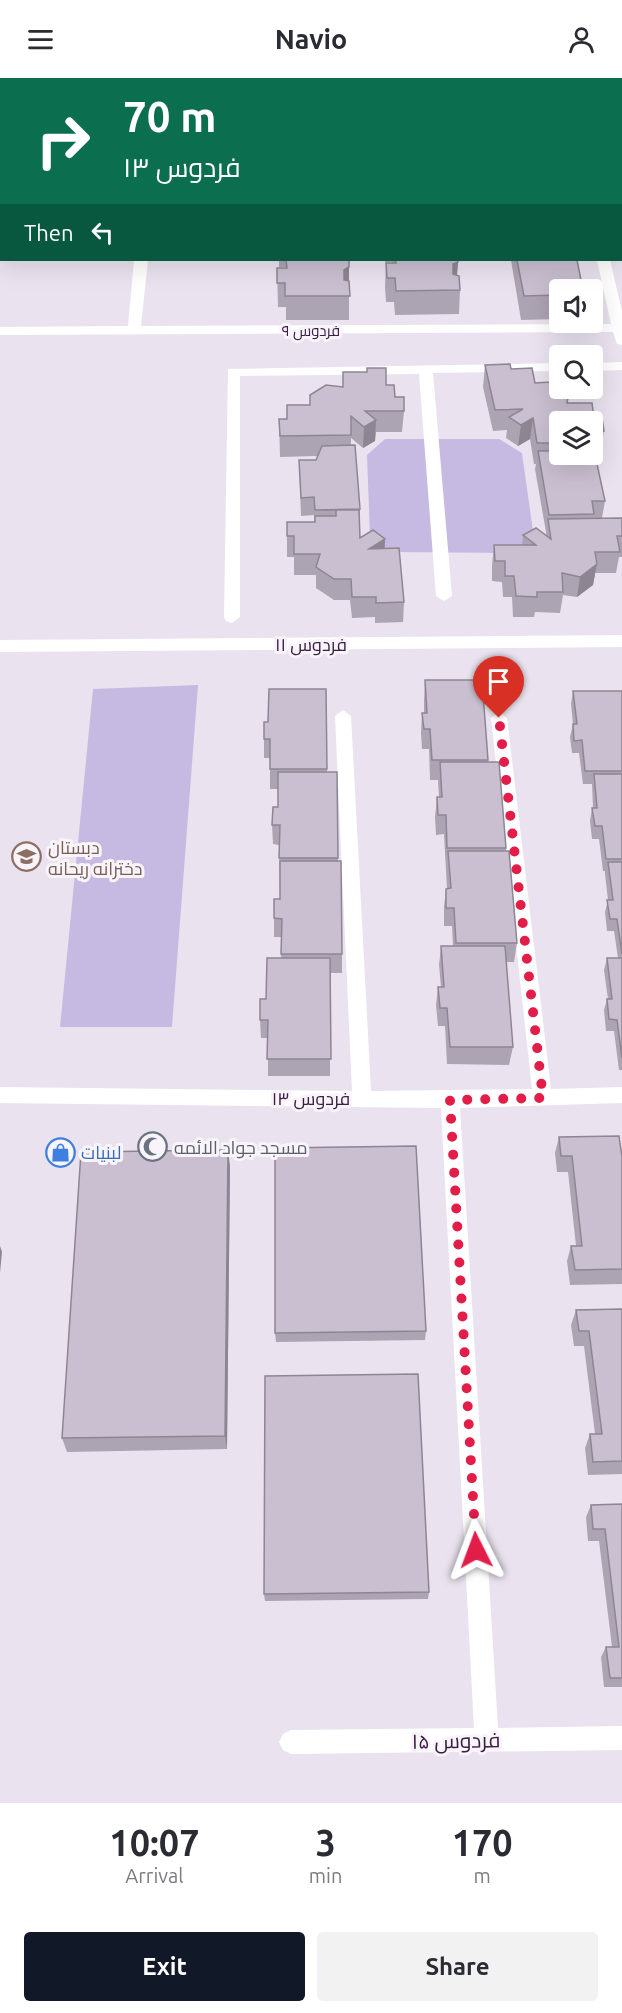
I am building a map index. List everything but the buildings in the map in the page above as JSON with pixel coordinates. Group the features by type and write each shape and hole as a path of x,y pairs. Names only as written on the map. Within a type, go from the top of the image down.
{"street":[{"path":"134,331 141,261"},
{"path":"604,261 621,332"},
{"name":"فردوس ۹","path":"0,331 621,332"},
{"path":"603,366 622,366"},
{"path":"232,617 233,372 549,367"},
{"path":"426,369 444,596"},
{"name":"فردوس ۱۱","path":"0,646 622,641"},
{"path":"343,716 362,1099"},
{"path":"499,718 543,1098"},
{"name":"فردوس ۱۳","path":"0,1095 450,1100 622,1095"},
{"path":"450,1100 487,1740"},
{"name":"فردوس ۱۵","path":"291,1742 622,1738"}],"shaded area":[{"path":"385,439 499,439 522,453 534,538 514,553 391,552 370,537 367,455"},
{"path":"198,685 172,1027 60,1027 93,689"}],"place":[{"name":"دبستان دخترانه ریحانه","path":"27,857"},
{"name":"مسجد جواد الائمه","path":"153,1147"},
{"name":"لبنیات","path":"60,1152"}],"route":[{"path":"476,1550 450,1100 543,1098 499,718"}]}
